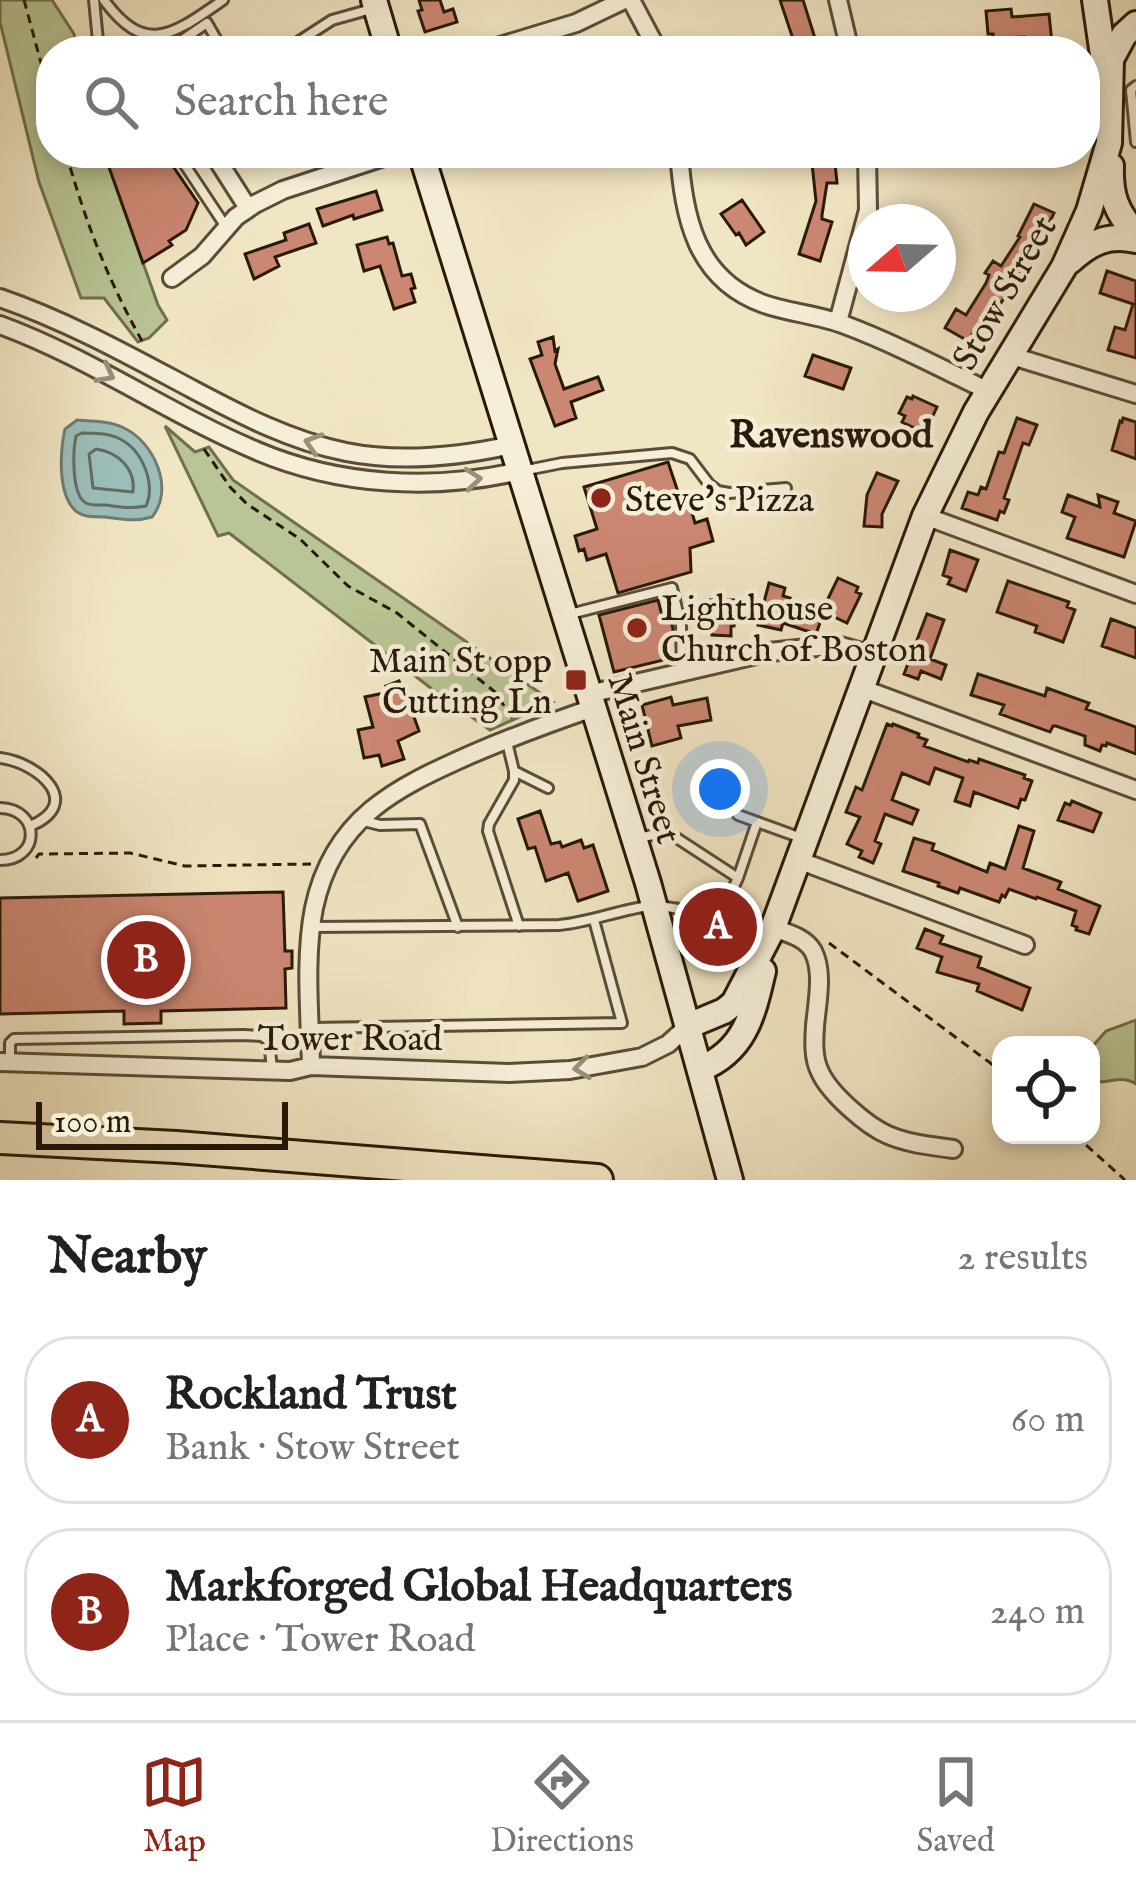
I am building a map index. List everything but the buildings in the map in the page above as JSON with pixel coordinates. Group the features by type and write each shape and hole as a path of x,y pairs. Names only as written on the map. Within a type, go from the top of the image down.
{"highway":[{"path":"0,1138 597,1180"}],"street":[{"path":"533,36 627,0 649,36"},
{"path":"838,0 846,36"},
{"path":"1095,0 1126,89"},
{"path":"375,4 385,36"},
{"name":"Stow Street","path":"688,1026 734,1003 773,928 926,516 988,391 1064,267 1100,184 1122,128 1126,89 1110,67 1124,34 1136,24"},
{"path":"1122,128 1111,183 1114,202 1136,237"},
{"path":"223,168 248,208"},
{"path":"172,278 202,256 248,208 284,190 351,168"},
{"name":"Main Street","path":"426,168 654,905 730,1180"},
{"path":"681,168 690,227 701,251 717,273 743,293 765,304 838,322 988,391"},
{"path":"838,322 866,222 868,168"},
{"path":"1064,267 1101,239 1136,237"},
{"path":"0,298 82,332 253,420 316,444 404,458 512,445"},
{"path":"0,326 54,346 220,434 319,472 417,483 520,471"},
{"path":"1010,355 1136,394"},
{"path":"926,516 1136,594"},
{"path":"311,1066 311,926 316,902 339,847 377,803 408,783 591,701 682,672 776,651 837,645 873,655"},
{"path":"861,688 1136,790"},
{"path":"802,850 1025,945"},
{"path":"773,928 803,941 816,958 814,1052 827,1084 880,1131 953,1149"},
{"name":"Stow Street","path":"700,1069 728,1054 746,1027 773,928"},
{"name":"Tower Road","path":"5,1062 272,1071 311,1066 570,1070 642,1057 668,1044 688,1026"}],"lane":[{"path":"94,0 98,36"},
{"path":"104,0 129,29 158,34 183,27 223,0"},
{"path":"307,36 332,20 375,4"},
{"path":"188,36 207,23 214,36"},
{"path":"1122,128 1136,142"},
{"path":"187,168 226,227"},
{"path":"520,471 672,453 691,459 718,491 786,488"},
{"path":"565,615 671,588 682,631 682,672"},
{"path":"506,740 514,780 488,831 519,926"},
{"path":"0,758 34,767 52,791 50,814 30,826"},
{"path":"514,771 548,788"},
{"path":"0,808 18,812 30,826 31,838 17,857 2,861"},
{"path":"738,815 802,850"},
{"path":"361,819 380,825 420,824 458,927"},
{"path":"715,903 729,897 757,822"},
{"path":"634,840 672,835 738,878"},
{"path":"311,926 559,925 654,905 681,911 699,907"},
{"path":"310,1028 622,1023 594,920"},
{"path":"5,1062 10,1042 17,1039 244,1035 269,1041 272,1071"}],"path":[{"path":"24,0 36,44"},
{"path":"71,168 100,259 142,340"},
{"path":"204,449 247,504 300,539 348,586 398,613 495,692 508,709"},
{"path":"30,863 39,854 130,853 185,866 316,864"},
{"path":"831,944 992,1064"},
{"path":"1086,1144 1125,1180"}],"green space":[{"path":"0,0 52,0 74,34 36,36 36,168 109,168 167,320 149,338 138,342 104,298 81,298 39,182 0,22"},
{"path":"165,426 195,452 209,447 233,480 553,702 490,730 432,689 229,533 218,536"},
{"path":"1136,1020 1136,1084 1100,1082 1100,1038"}],"water":[{"path":"77,420 119,426 144,444 161,480 159,506 152,517 87,516 71,505 63,485 62,449 65,429"}],"place":[{"name":"Steve's Pizza","path":"601,498"},
{"name":"Lighthouse Church of Boston","path":"637,628"},
{"name":"Main St opp Cutting Ln","path":"576,680"},
{"name":"Rockland Trust","path":"718,927"},
{"name":"Markforged Global Headquarters","path":"146,960"}],"district":[{"name":"Ravenswood","path":"831,433"}]}
